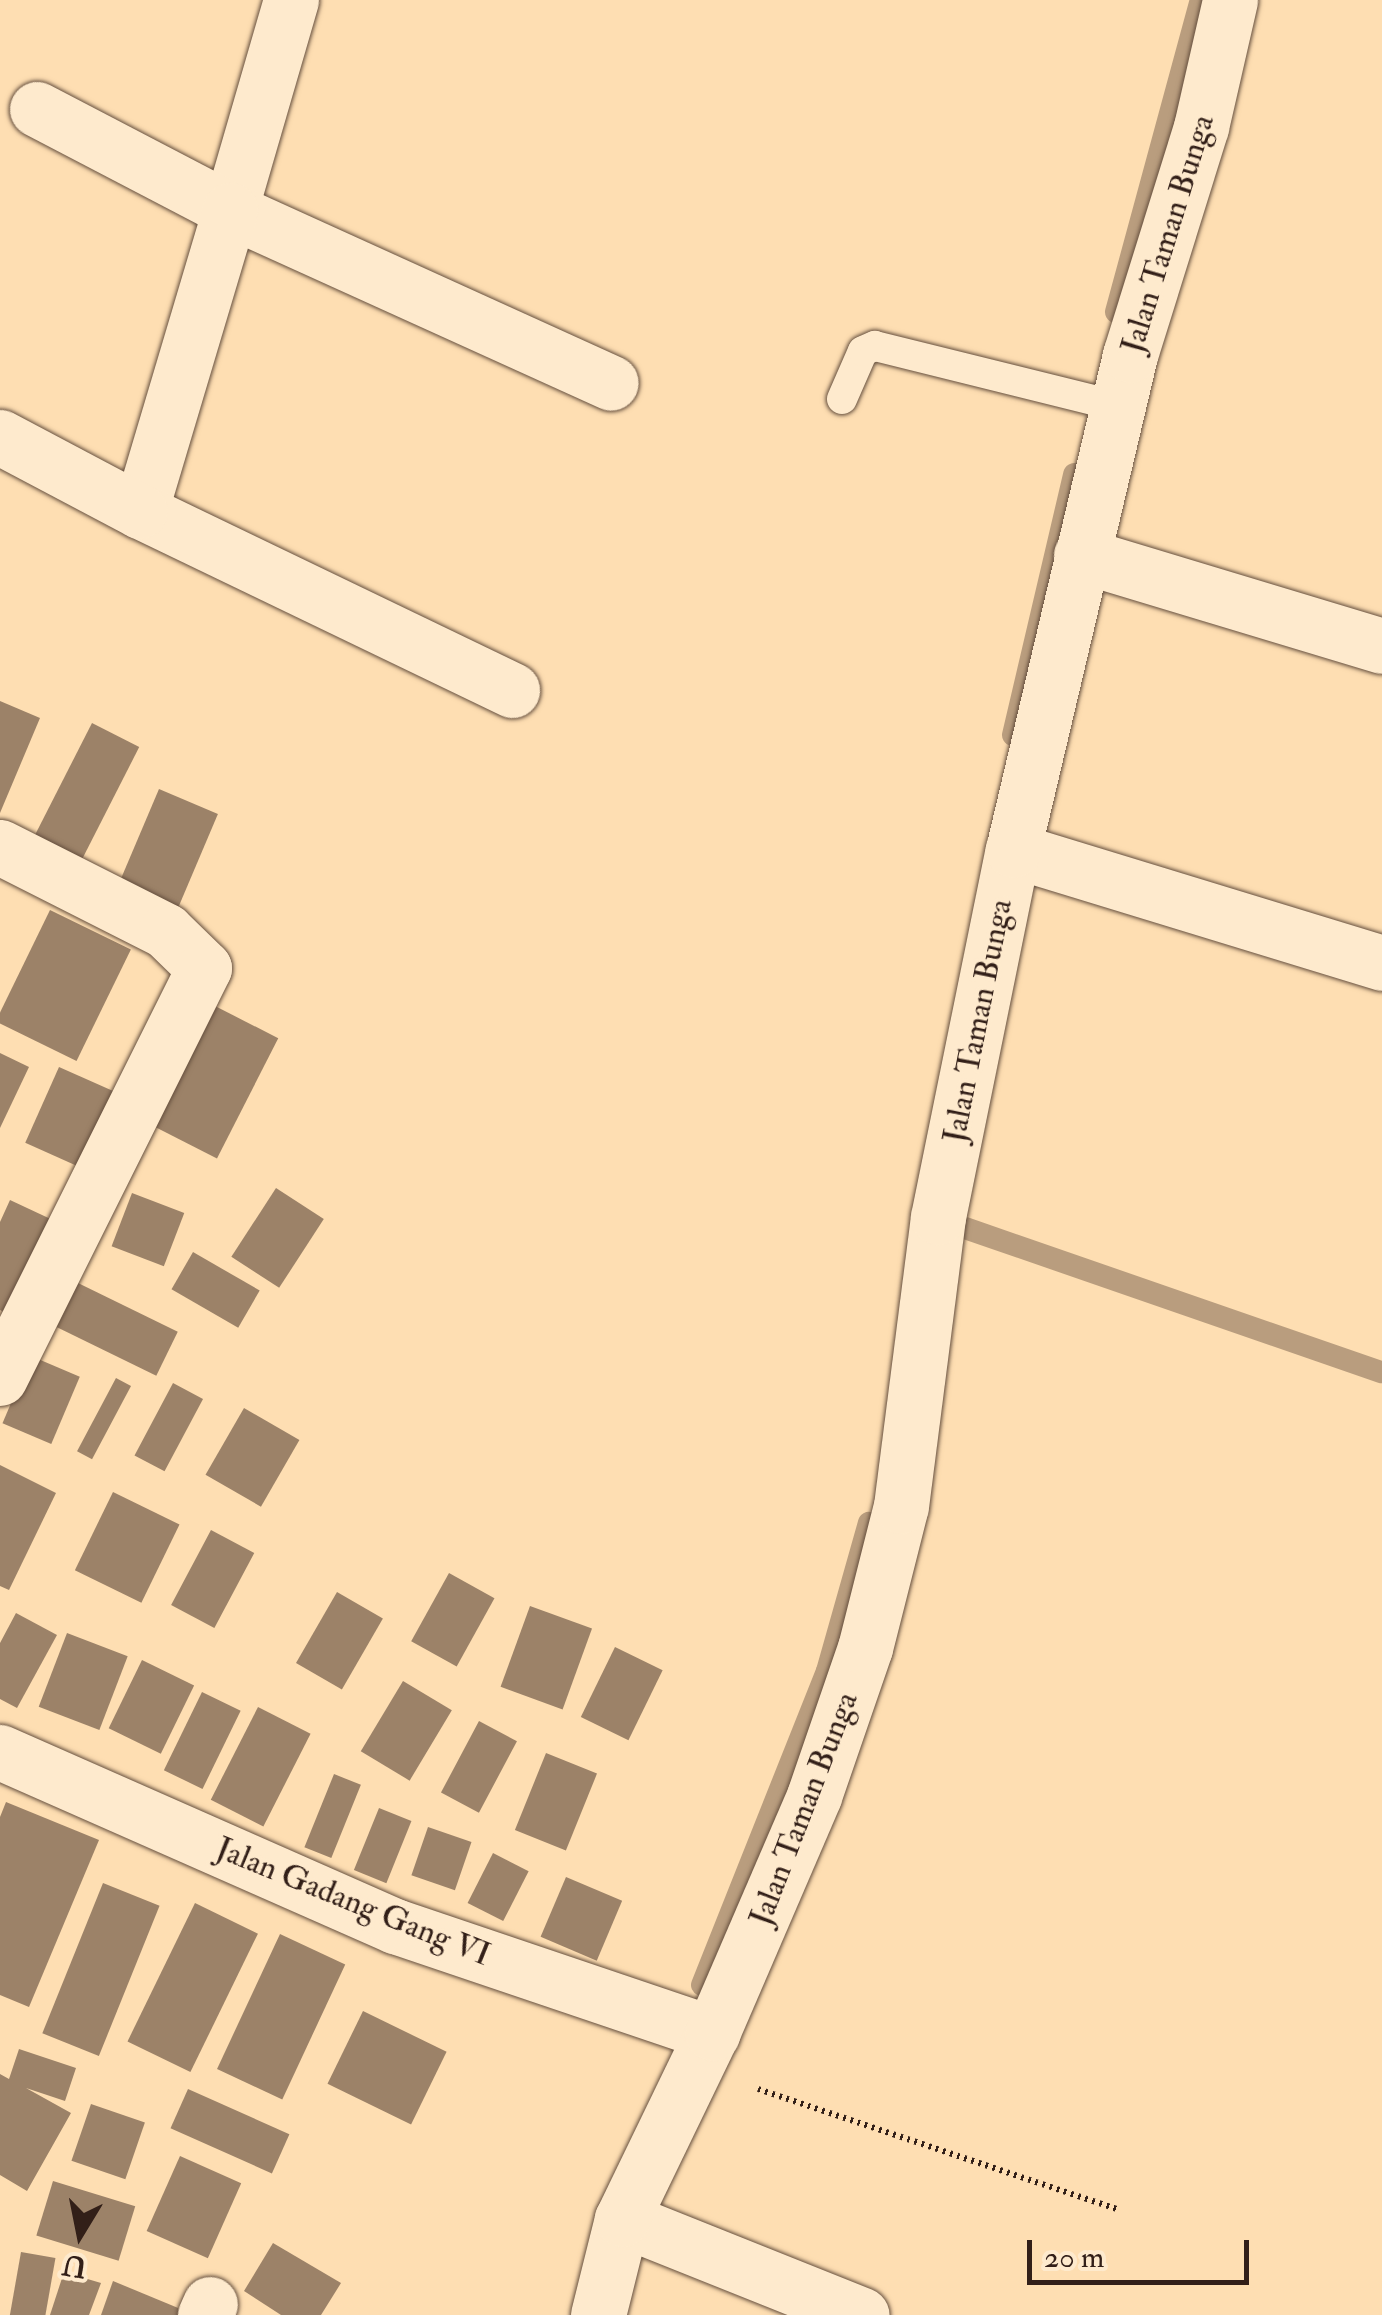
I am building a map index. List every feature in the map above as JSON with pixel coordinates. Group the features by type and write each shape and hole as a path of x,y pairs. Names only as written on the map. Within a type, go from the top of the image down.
{"street":[{"path":"140,511 291,0"},
{"name":"Jalan Taman Bunga","path":"598,2315 622,2219 704,2050 814,1796 865,1648 897,1523 938,1218 1110,404 1202,128 1230,0"},
{"path":"37,110 230,210 611,383"},
{"path":"0,437 140,511 512,690"},
{"path":"1081,554 1382,646"},
{"path":"0,847 166,931 204,968 0,1378"},
{"path":"1013,850 1382,964"},
{"name":"Jalan Gadang Gang VI","path":"0,1752 395,1926 704,2050"},
{"path":"622,2219 862,2315"}],"lane":[{"path":"842,399 863,351 876,346 1110,404"}],"path":[{"path":"704,2050 1116,2209"}],"building":[{"path":"0,701 40,718 0,813"},
{"path":"92,723 139,747 78,866 31,842"},
{"path":"159,789 218,814 175,916 116,891"},
{"path":"50,910 131,949 77,1061 0,1024 0,1013"},
{"path":"215,1006 278,1038 217,1159 154,1126"},
{"path":"0,1053 29,1067 0,1128"},
{"path":"59,1067 119,1094 86,1170 25,1143"},
{"path":"276,1188 324,1219 279,1288 231,1257"},
{"path":"132,1193 184,1213 164,1266 112,1246"},
{"path":"10,1200 57,1222 13,1317 0,1310 0,1222"},
{"path":"193,1252 260,1290 238,1328 172,1289"},
{"path":"78,1283 178,1332 156,1376 57,1327"},
{"path":"31,1356 80,1377 51,1444 2,1423"},
{"path":"116,1378 131,1386 92,1459 77,1451"},
{"path":"173,1383 203,1399 165,1471 135,1455"},
{"path":"244,1408 299,1440 261,1507 206,1475"},
{"path":"0,1465 56,1493 9,1590 0,1586"},
{"path":"113,1492 180,1524 141,1603 75,1570"},
{"path":"211,1530 254,1553 214,1628 171,1605"},
{"path":"449,1573 494,1598 457,1666 411,1641"},
{"path":"337,1592 383,1618 342,1690 296,1663"},
{"path":"530,1606 592,1629 563,1709 501,1687"},
{"path":"16,1613 57,1635 17,1708 0,1699 0,1643"},
{"path":"67,1633 128,1656 99,1730 39,1707"},
{"path":"615,1647 663,1670 628,1740 581,1717"},
{"path":"142,1660 194,1685 161,1754 109,1728"},
{"path":"403,1681 452,1710 410,1781 361,1751"},
{"path":"202,1692 241,1711 203,1789 164,1770"},
{"path":"258,1707 311,1734 263,1826 211,1800"},
{"path":"479,1721 517,1741 479,1813 441,1793"},
{"path":"546,1753 597,1774 566,1851 515,1830"},
{"path":"334,1774 361,1785 331,1858 304,1847"},
{"path":"6,1802 99,1840 29,2007 0,1995 0,1817"},
{"path":"379,1808 411,1821 386,1883 354,1870"},
{"path":"428,1827 471,1842 455,1890 411,1875"},
{"path":"493,1853 529,1871 503,1921 468,1903"},
{"path":"566,1877 622,1901 597,1961 541,1937"},
{"path":"103,1883 160,1906 99,2056 42,2033"},
{"path":"195,1903 258,1934 190,2072 127,2041"},
{"path":"280,1934 345,1964 282,2099 217,2069"},
{"path":"363,2011 447,2052 411,2125 327,2084"},
{"path":"19,2049 76,2068 65,2101 26,2088 71,2113 27,2191 0,2175 0,2074 9,2079"},
{"path":"188,2089 289,2134 272,2173 171,2128"},
{"path":"91,2104 145,2123 125,2179 71,2161"},
{"path":"180,2156 241,2183 208,2258 147,2231"},
{"path":"53,2181 135,2206 119,2261 36,2236"},
{"path":"273,2243 341,2283 321,2315 281,2315 244,2291"},
{"path":"21,2252 55,2258 45,2315 10,2315"},
{"path":"64,2272 101,2283 89,2315 50,2315"},
{"path":"113,2281 183,2310 181,2315 101,2315"}],"waterway":[{"path":"1116,312 1201,0"},
{"path":"1013,735 1074,474"},
{"path":"965,1228 1382,1372"},
{"path":"702,1985 827,1671 869,1523"}]}
